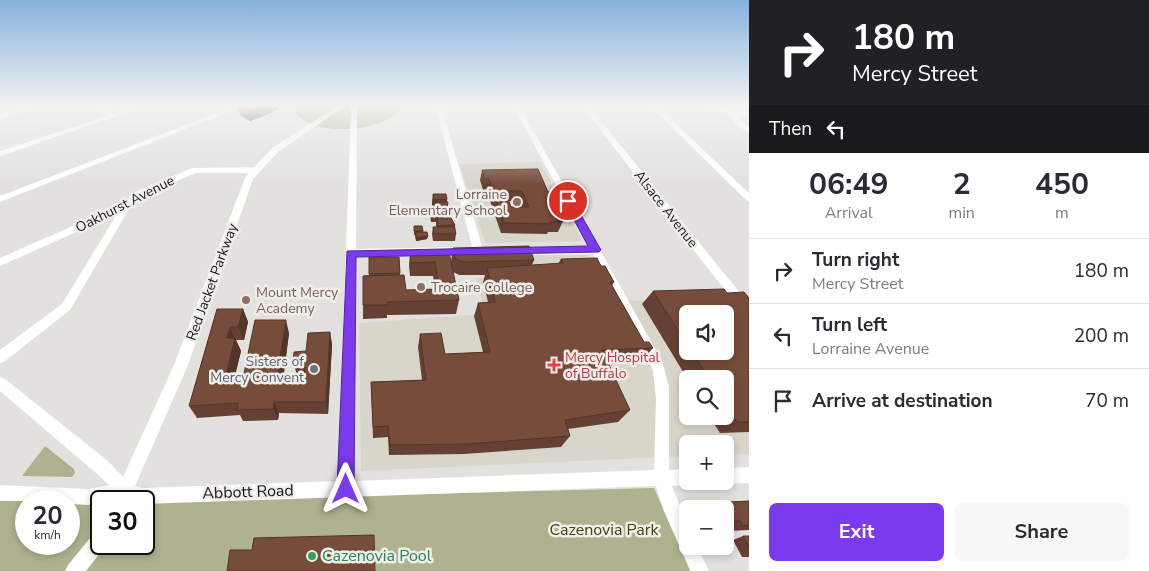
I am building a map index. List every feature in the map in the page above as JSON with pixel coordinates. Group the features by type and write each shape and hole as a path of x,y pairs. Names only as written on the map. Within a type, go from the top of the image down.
{"street":[{"path":"0,153 62,132"},
{"path":"0,199 175,132"},
{"name":"Red Jacket Parkway","path":"125,490 181,365 249,178 276,150 302,132"},
{"path":"346,489 355,132"},
{"path":"351,253 483,250 446,132"},
{"path":"531,132 644,337 660,375 662,478 679,527"},
{"name":"Alsace Avenue","path":"605,132 749,313"},
{"path":"680,132 749,198"},
{"name":"Oakhurst Avenue","path":"0,262 126,206 136,196 195,170 255,170"},
{"path":"0,357 66,307 126,206"},
{"path":"507,251 595,250"},
{"path":"0,383 102,467 118,490"},
{"path":"734,476 749,475"},
{"name":"Abbott Road","path":"155,496 679,477"},
{"path":"0,493 90,497"},
{"path":"74,571 90,551"},
{"path":"692,555 700,571"}],"shaded area":[{"name":"Lorraine Elementary School","path":"540,162 582,241 485,243 460,164"},
{"name":"Mercy Hospital of Buffalo","path":"527,255 588,255 613,301 729,300 733,305 679,305 679,360 734,360 734,306 749,325 749,454 734,455 734,435 679,435 679,456 361,471 359,323 485,314 476,278 532,276"}],"green space":[{"path":"45,446 74,469 75,473 72,477 22,476"},
{"name":"Cazenovia Park","path":"654,488 679,546 679,555 683,555 690,571 0,571 0,496 15,497 15,555 80,555 80,499 90,499 90,555 155,555 155,501"}],"building":[{"path":"538,169 548,192 556,192 564,207 555,207 563,221 550,222 551,224 504,223 489,179 485,179 482,170","holes":["505,191 522,191 529,207 511,207"]},
{"path":"433,194 446,194 447,199 434,200"},
{"path":"433,202 448,202 447,208 434,208"},
{"path":"431,209 451,209 452,215 432,215"},
{"path":"437,218 451,218 455,225 438,226"},
{"path":"414,226 422,226 423,231 414,231"},
{"path":"433,227 454,227 456,234 434,234"},
{"path":"416,232 427,232 428,236 416,238"},
{"path":"529,246 534,260 462,262 455,258 453,248"},
{"path":"449,252 459,300 387,302 388,305 363,305 363,276 404,275 406,290 439,289 435,262 411,263 410,253"},
{"path":"369,257 399,257 400,273 369,274"},
{"path":"597,258 601,266 605,266 614,282 610,282 644,342 649,342 653,348 602,350 630,410 565,420 570,436 468,444 390,445 388,426 373,427 371,382 426,380 420,334 441,333 445,354 490,352 478,303 495,302 487,268 563,263 561,259"},
{"path":"724,289 727,293 744,292 749,298 749,422 737,422 734,418 734,370 703,370 697,360 734,360 734,305 679,305 679,332 653,291"},
{"name":"Sisters of Mercy Convent","path":"217,309 243,309 238,327 230,327 227,338 235,338 226,375 218,376 216,379 243,378 255,320 286,320 277,378 304,377 305,362 293,362 294,352 306,351 308,333 330,332 326,402 274,402 273,409 237,410 238,403 189,406"},
{"path":"749,501 749,525 743,526 741,521 735,521 734,502"},
{"name":"Cazenovia Pool","path":"374,535 375,571 227,571 230,550 252,550 254,538"},
{"path":"743,536 749,536 749,548"}],"place":[{"name":"Lorraine Elementary School","path":"517,202"},
{"name":"Trocaire College","path":"421,287"},
{"name":"Mount Mercy Academy","path":"246,300"},
{"name":"Mercy Hospital of Buffalo","path":"554,365"},
{"name":"Sisters of Mercy Convent","path":"314,369"},
{"name":"Cazenovia Pool","path":"312,556"}],"route":[{"path":"346,489 346,445 350,374 351,253 595,250 568,201"}]}
